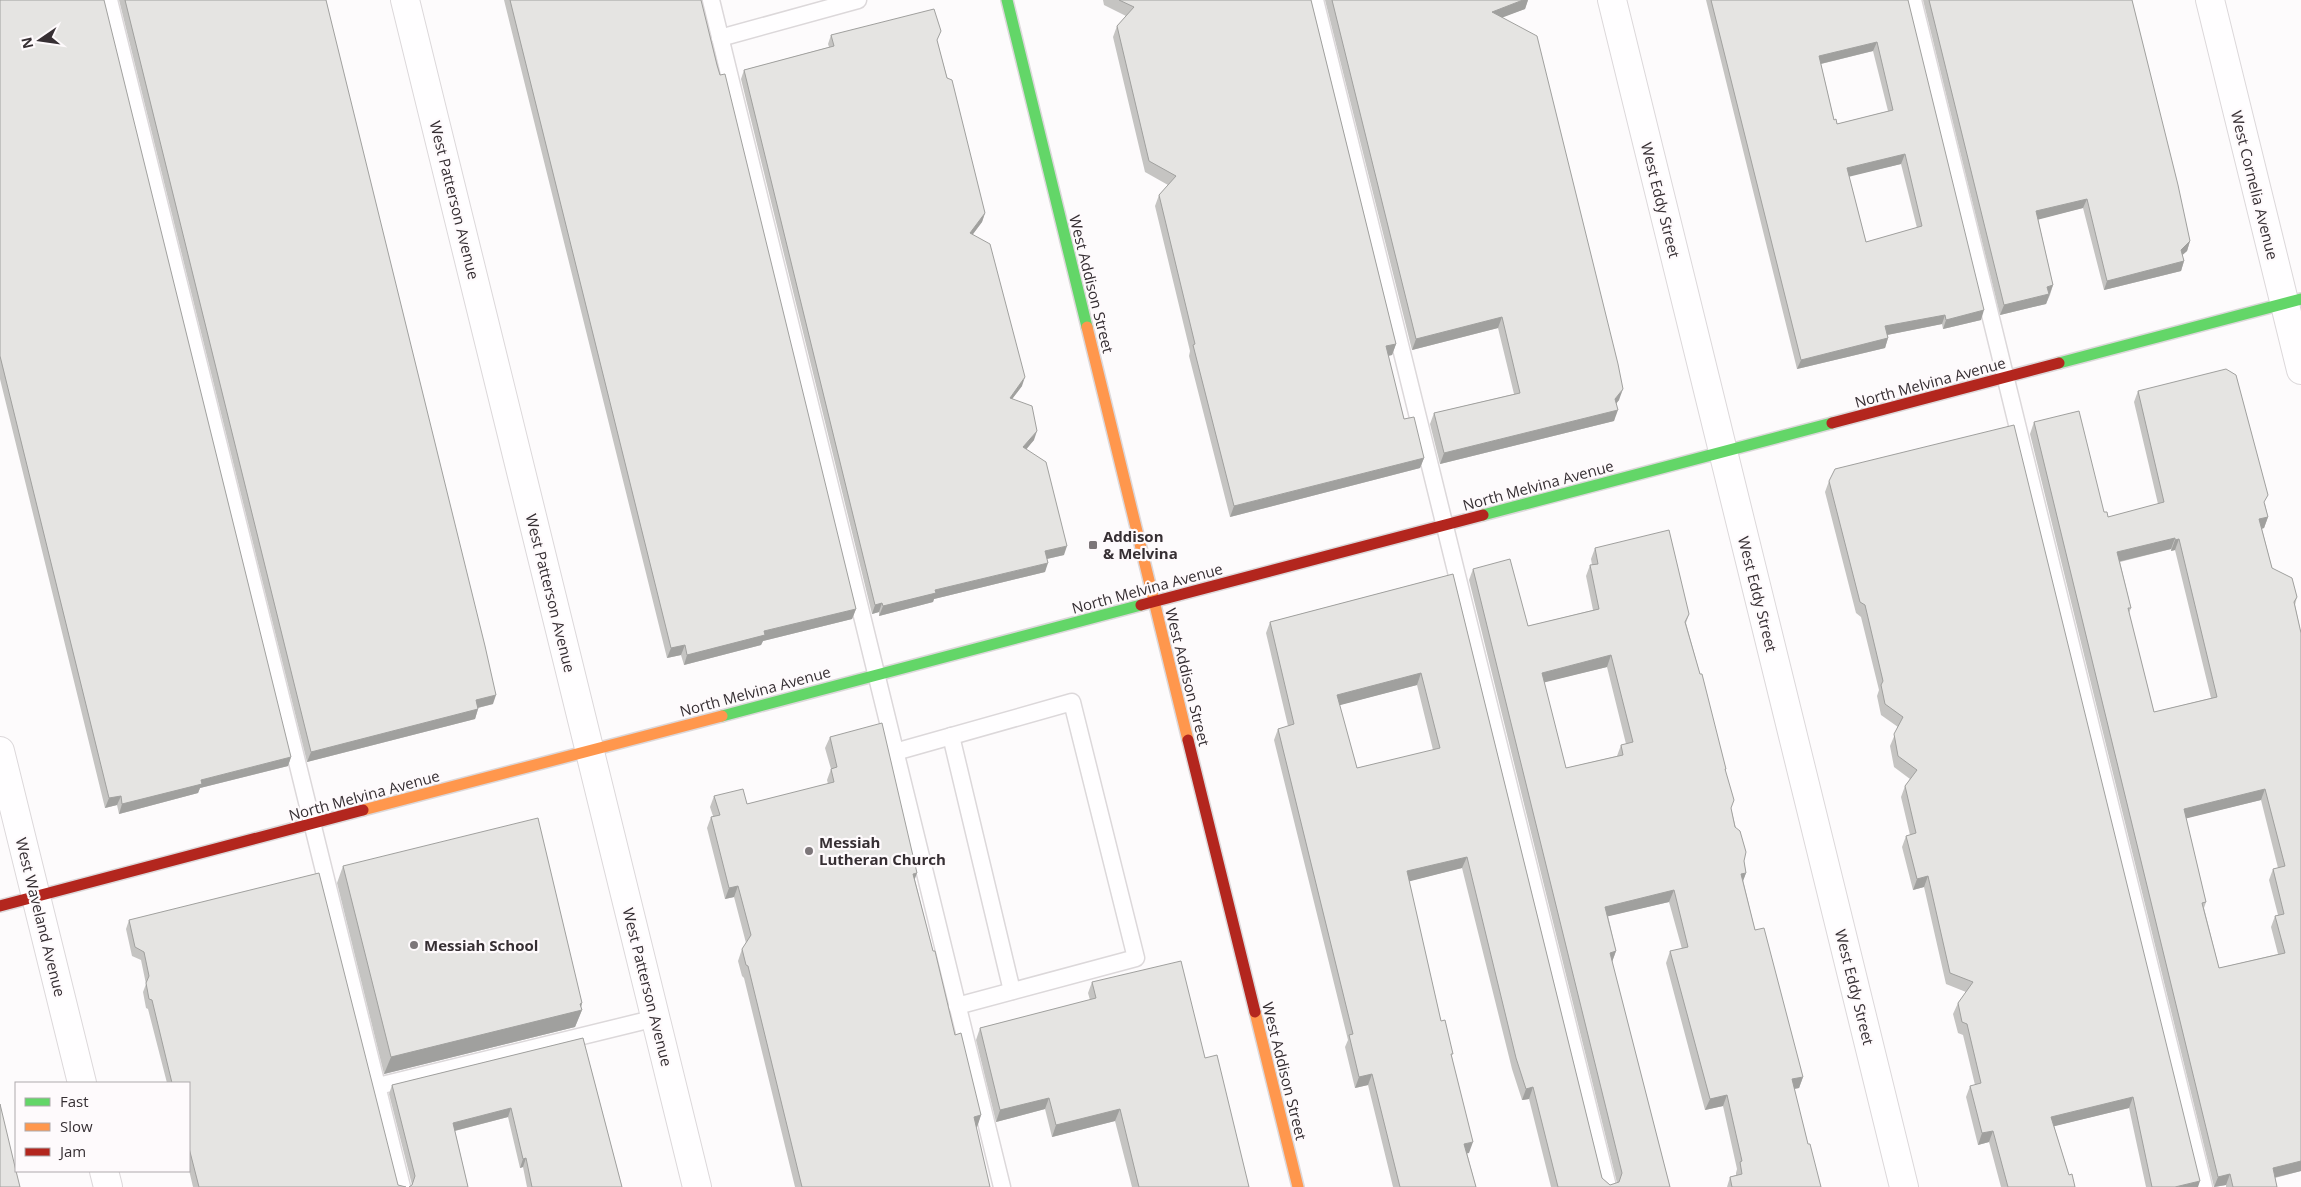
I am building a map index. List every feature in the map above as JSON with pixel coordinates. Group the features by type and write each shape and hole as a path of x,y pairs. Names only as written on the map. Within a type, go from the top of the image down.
{"street":[{"name":"West Patterson Avenue","path":"405,0 697,1187"},
{"name":"West Addison Street","path":"1007,0 1298,1187"},
{"name":"West Eddy Street","path":"1612,0 1904,1187"},
{"name":"West Cornelia Avenue","path":"2210,0 2293,301 2301,370"},
{"name":"North Melvina Avenue","path":"0,906 2293,301"},
{"name":"West Waveland Avenue","path":"0,751 82,1082"},
{"path":"104,1172 108,1187"}],"lane":[{"path":"109,0 402,1187"},
{"path":"711,0 1002,1187"},
{"path":"720,38 858,0"},
{"path":"1314,0 1608,1187"},
{"path":"1912,0 2204,1187"},
{"path":"895,752 1072,702 1136,958 957,1006"},
{"path":"951,736 1012,991"},
{"path":"378,1086 656,1018"}],"building":[{"path":"0,0 104,0 291,757 201,780 202,784 122,804 121,796 109,798 0,356"},
{"path":"125,0 326,0 496,695 476,700 478,709 311,752"},
{"path":"510,0 701,0 720,75 725,74 856,609 764,631 765,635 687,655 685,645 671,648"},
{"path":"1119,0 1311,0 1396,344 1386,346 1404,419 1414,417 1424,458 1234,506 1193,345 1195,344 1159,195 1176,176 1149,161 1117,26 1134,7"},
{"path":"1332,0 1523,0 1492,12 1537,36 1618,364 1623,389 1615,399 1618,410 1444,453 1434,413 1520,393 1502,317 1416,339"},
{"path":"1711,0 1908,0 1984,310 1946,320 1945,315 1885,326 1888,338 1801,360","holes":["1877,42 1893,110 1837,124 1836,119 1834,120 1819,56","1905,154 1922,226 1866,242 1847,168"]},
{"path":"1929,0 2132,0 2190,241 2181,250 2184,261 2107,281 2087,199 2036,211 2053,285 2047,287 2049,294 2004,305"},
{"path":"934,9 941,31 937,40 947,78 952,80 985,213 970,233 990,244 1025,377 1010,398 1032,406 1037,431 1023,447 1046,462 1067,546 1045,551 1048,563 935,590 936,593 883,606 882,603 875,605 744,70 834,46 831,35"},
{"path":"2226,369 2236,375 2268,495 2264,502 2268,517 2259,519 2272,568 2292,578 2297,597 2294,602 2301,633 2301,1161 2273,1168 2277,1187 2233,1187 2230,1174 2218,1177 2034,422 2079,411 2104,512 2107,512 2108,517 2164,502 2138,391","holes":["2175,538 2175,540 2179,539 2217,697 2154,712 2128,608 2131,608 2117,552","2265,789 2285,866 2273,869 2284,914 2275,916 2285,953 2219,968 2202,903 2206,902 2184,809"]},
{"path":"2014,425 2200,1181 2175,1187 2152,1187 2133,1097 2051,1117 2069,1175 2072,1174 2075,1187 2008,1187 1993,1131 1982,1133 1970,1086 1981,1083 1967,1024 1962,1022 1958,1003 1973,982 1950,973 1928,876 1917,879 1906,836 1916,833 1905,786 1917,770 1898,756 1894,734 1903,717 1885,704 1881,685 1883,681 1865,605 1860,602 1829,481 1835,469"},
{"path":"1669,530 1689,614 1685,622 1700,674 1702,674 1734,800 1731,808 1735,827 1740,831 1746,852 1744,861 1746,873 1741,874 1755,930 1764,928 1803,1077 1792,1079 1821,1187 1732,1187 1730,1177 1742,1174 1740,1162 1742,1161 1727,1095 1710,1099 1670,951 1688,947 1674,890 1605,907 1616,951 1610,953 1670,1187 1558,1187 1533,1087 1526,1089 1516,1058 1467,857 1407,871 1441,1021 1445,1020 1453,1054 1451,1054 1473,1142 1464,1144 1476,1187 1400,1187 1372,1074 1359,1077 1349,1035 1353,1034 1278,729 1294,724 1270,622 1453,574 1602,1178 1610,1185 1619,1182 1622,1173 1473,569 1510,559 1528,626 1599,609 1590,565 1598,564 1595,548","holes":["1611,655 1633,742 1621,745 1623,755 1566,768 1542,673","1421,673 1440,748 1357,768 1337,695"]},
{"path":"882,723 917,873 913,874 933,951 935,951 955,1035 961,1033 981,1115 974,1117 990,1187 802,1187 748,966 746,965 742,949 751,935 738,886 729,888 711,817 720,815 714,796 743,789 747,804 834,782 831,769 837,767 830,737"},
{"path":"538,818 582,1003 580,1004 582,1010 391,1057 343,866"},
{"path":"319,873 398,1185 406,1187 199,1187 190,1152 190,1082 172,1082 152,1000 149,999 146,983 149,976 144,952 135,947 129,920"},
{"path":"1181,961 1205,1058 1217,1055 1249,1187 1139,1187 1120,1109 1056,1125 1049,1098 1000,1110 980,1028 1096,998 1092,982"},
{"path":"583,1038 622,1187 532,1187 526,1158 523,1159 511,1108 453,1123 468,1187 409,1187 412,1185 415,1176 392,1085"},
{"path":"0,1104 20,1187 0,1187"}],"traffic: fast":[{"path":"1007,0 1087,327"},
{"path":"2059,363 2301,299"},
{"path":"1483,515 1832,423"},
{"path":"722,716 1141,605"}],"traffic: slow":[{"path":"1087,327 1188,740"},
{"path":"363,810 722,716"},
{"path":"1255,1012 1298,1187"}],"traffic: jam":[{"path":"1832,423 2059,363"},
{"path":"1141,605 1483,515"},
{"path":"1188,740 1255,1012"},
{"path":"0,906 363,810"}],"place":[{"name":"Addison & Melvina","path":"1093,545"},
{"name":"Messiah Lutheran Church","path":"809,851"},
{"name":"Messiah School","path":"414,945"}]}
